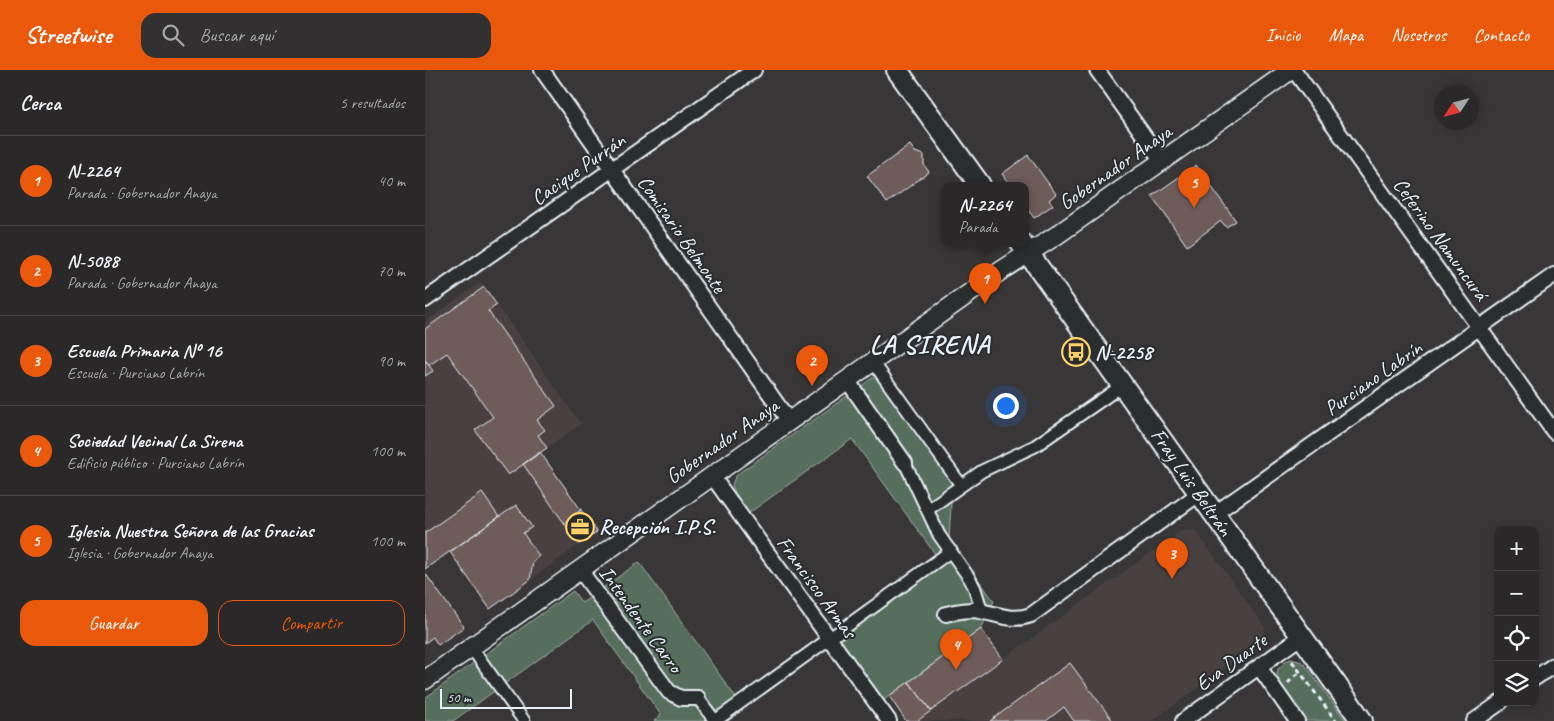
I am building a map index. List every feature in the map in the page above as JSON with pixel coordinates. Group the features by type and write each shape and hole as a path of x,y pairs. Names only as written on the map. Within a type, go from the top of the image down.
{"main road":[{"path":"897,70 978,182"},
{"name":"Fray Luis Beltrán","path":"1025,248 1362,721"}],"street":[{"name":"Comisario Belmonte","path":"543,70 789,421"},
{"name":"Cacique Purrán","path":"425,300 754,70"},
{"path":"1097,70 1162,161"},
{"name":"Gobernador Anaya","path":"1029,246 1057,236 1293,70"},
{"name":"Ceferino Namuncurá","path":"1293,70 1554,432"},
{"name":"Gobernador Anaya","path":"425,680 1002,270 1025,248"},
{"name":"Purciano Labrín","path":"1215,514 1554,275"},
{"path":"873,362 961,485"},
{"path":"847,380 905,463 939,535 970,579 982,612"},
{"path":"927,510 982,471 1035,446 1123,385"},
{"name":"Francisco Armas","path":"712,476 889,721"},
{"path":"945,614 966,610 1015,619 1031,615 1200,493"},
{"path":"698,698 715,721 951,551"},
{"name":"Intendente Carro","path":"580,570 669,692 681,698 698,698"},
{"name":"Eva Duarte","path":"1183,721 1302,636"},
{"path":"471,647 524,721"},
{"path":"1539,675 1554,665"},
{"path":"1259,667 1297,721"},
{"path":"1474,721 1495,706"}],"path":[{"path":"1291,659 1336,721"},
{"path":"1283,689 1300,671"}],"shaded area":[{"path":"481,282 581,424 540,453 597,532 490,609 450,552 425,569 425,322"},
{"path":"1182,530 1196,531 1265,627 1263,641 1152,721 917,721"}],"green space":[{"path":"885,369 953,467 949,539 994,601 981,629 884,700 832,629 935,554 852,439 749,513 735,493 732,485 739,473"},
{"path":"639,562 744,709 728,721 654,721 661,715 593,620 453,721 425,721 425,698 573,591 582,603"},
{"path":"1291,659 1302,662 1306,666 1346,721 1305,721 1280,685 1277,674 1278,669"}],"building":[{"path":"910,145 915,152 924,155 924,165 929,172 887,203 867,176"},
{"path":"1028,155 1056,194 1049,200 1053,205 1034,218 1029,211 1029,182 1008,182 1002,174"},
{"path":"1196,165 1236,221 1226,227 1221,221 1187,246 1152,196"},
{"path":"484,287 497,305 488,311 556,406 537,420 545,430 538,435 547,448 508,475 475,430 493,417 447,353 429,365 425,360 425,329"},
{"path":"425,360 433,371 425,376"},
{"path":"540,452 581,510 564,523 523,464"},
{"path":"482,493 499,517 425,569 425,533"},
{"path":"516,505 532,527 523,533 539,556 533,561 530,580 490,609 450,552"},
{"name":"Recepción I.P.S.","path":"581,510 597,532 579,544 564,523"},
{"path":"425,573 464,627 438,645 433,637 425,643"},
{"path":"981,629 1003,659 931,711 909,682"},
{"path":"1070,663 1113,721 1074,721 1064,707 1046,721 990,721"},
{"path":"909,682 931,711 917,721 906,721 889,696"}],"place":[{"name":"Iglesia Nuestra Señora de las Gracias","path":"1194,208"},
{"name":"N-2264","path":"985,304"},
{"name":"N-2258","path":"1076,352"},
{"name":"N-5088","path":"812,386"},
{"name":"Recepción I.P.S.","path":"580,527"},
{"name":"Escuela Primaria Nº 16","path":"1172,579"},
{"name":"Sociedad Vecinal La Sirena","path":"956,670"}],"district":[{"name":"LA SIRENA","path":"930,344"}]}
